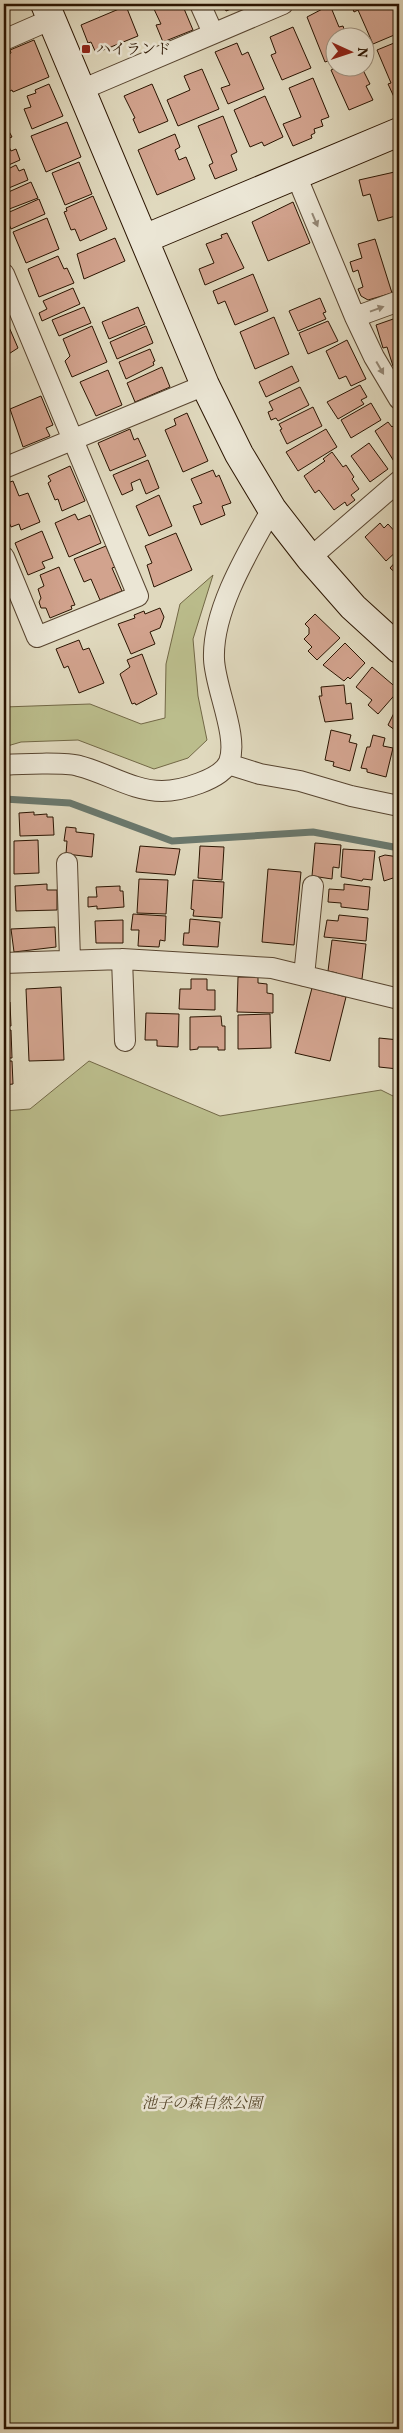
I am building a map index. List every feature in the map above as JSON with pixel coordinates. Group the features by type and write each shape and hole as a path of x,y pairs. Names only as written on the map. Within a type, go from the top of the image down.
{"street":[{"path":"200,4 212,33"},
{"path":"81,90 283,4"},
{"path":"4,40 49,12 205,385 239,454 272,509 310,558 353,607 399,649"},
{"path":"144,239 399,132"},
{"path":"296,175 355,317 374,357 399,399"},
{"path":"4,274 138,596 37,637 4,558"},
{"path":"355,317 399,301"},
{"path":"4,468 205,385"},
{"path":"310,558 399,481"},
{"path":"4,765 78,765 146,790 162,791 187,788 217,776 228,764 232,753 232,738 215,678 216,634 229,593 244,558 272,509"},
{"path":"228,764 260,774 300,781 351,796 399,806"},
{"path":"67,863 70,960"},
{"path":"304,976 313,886"},
{"path":"122,959 125,1041"},
{"path":"4,963 122,959 272,968 399,999"}],"green space":[{"path":"213,575 193,639 198,696 207,740 188,758 154,769 78,740 21,742 4,747 4,707 90,704 141,724 165,718 166,664 180,604"},
{"name":"池子の森自然公園","path":"89,1061 220,1116 381,1090 399,1099 399,2429 4,2429 4,1111 30,1109"}],"building":[{"path":"97,4 113,4 99,10"},
{"path":"156,4 182,4 193,30 163,42 156,25 161,24 153,7"},
{"path":"223,4 243,4 226,11"},
{"path":"351,4 392,4 399,22 399,33 376,43 376,28 366,28 358,10 354,12"},
{"path":"330,5 339,27 343,26 344,28 326,28 326,62 325,62 307,17"},
{"path":"126,6 138,36 96,53 91,42 88,43 81,25"},
{"path":"293,27 311,68 282,80 271,55 276,53 270,37"},
{"path":"34,40 49,77 13,92 12,90 8,92 4,82 4,57 11,53 10,50"},
{"path":"399,41 399,95 394,97 388,84 391,83 377,50"},
{"path":"237,43 242,55 248,52 264,89 228,104 221,88 230,85 215,52"},
{"path":"202,69 219,109 178,126 167,100 190,90 184,76"},
{"path":"313,78 329,117 321,120 323,126 314,129 315,133 311,135 312,138 293,146 283,124 301,117 289,88"},
{"path":"335,78 367,78 370,84 366,86 373,100 349,110"},
{"path":"49,84 63,116 32,129 24,109 31,107 27,96 36,93 35,90"},
{"path":"152,84 168,121 139,133 133,119 135,118 124,96"},
{"path":"265,96 283,137 264,146 262,142 250,147 234,110"},
{"path":"223,116 237,152 231,155 237,170 215,179 209,165 213,163 198,126"},
{"path":"4,122 12,137 4,140"},
{"path":"67,122 81,157 46,172 31,136"},
{"path":"175,134 180,147 175,150 179,160 186,157 195,179 157,195 138,150"},
{"path":"8,145 11,151 16,149 20,160 4,167 4,147"},
{"path":"79,162 92,194 65,205 52,173"},
{"path":"16,165 19,171 24,169 28,180 4,190 4,171"},
{"path":"399,171 399,215 378,221 370,194 363,196 359,180"},
{"path":"31,182 38,198 4,211 4,194"},
{"path":"93,196 107,229 80,241 75,229 71,230 64,212 67,211 66,208"},
{"path":"39,199 45,214 11,229 5,214"},
{"path":"293,202 310,243 268,261 252,222"},
{"path":"47,218 59,249 26,263 13,232"},
{"path":"227,233 244,268 205,285 199,269 214,263 206,244 222,238 221,235"},
{"path":"115,238 125,261 84,279 77,254"},
{"path":"375,239 392,293 368,300 361,296 358,289 363,287 358,270 353,272 350,262 362,258 358,244"},
{"path":"58,256 64,269 67,268 74,283 39,297 28,269"},
{"path":"253,274 268,311 235,325 225,301 218,304 213,291"},
{"path":"73,288 80,304 42,321 39,313 47,309 43,301"},
{"path":"320,298 326,312 323,313 326,319 298,331 289,311"},
{"path":"84,307 91,323 59,336 52,320"},
{"path":"138,307 145,324 109,339 102,322"},
{"path":"274,317 289,354 255,369 240,332"},
{"path":"399,317 399,364 393,366 387,347 383,348 376,325"},
{"path":"328,321 338,341 308,354 299,333"},
{"path":"92,326 107,362 72,377 65,361 70,356 63,339"},
{"path":"146,326 153,343 117,359 110,342"},
{"path":"9,327 18,348 4,357 4,330"},
{"path":"347,340 366,379 351,386 346,376 339,379 326,351"},
{"path":"150,349 155,361 153,362 154,365 126,379 119,362"},
{"path":"292,366 299,381 266,397 259,382"},
{"path":"162,367 170,387 135,402 127,383"},
{"path":"108,370 122,405 96,416 80,382"},
{"path":"360,385 367,397 361,400 364,404 338,419 327,402"},
{"path":"300,387 309,405 278,421 276,418 271,420 268,412 273,410 269,402"},
{"path":"41,396 53,425 46,428 50,436 23,447 10,409"},
{"path":"371,403 381,420 351,438 341,420"},
{"path":"313,407 322,426 287,444 279,424"},
{"path":"187,413 208,461 183,472 165,430 176,425 174,419"},
{"path":"388,422 392,427 397,422 399,425 399,460 395,463 375,431"},
{"path":"130,429 134,440 138,438 146,456 110,471 98,443"},
{"path":"326,429 337,447 298,471 286,452"},
{"path":"369,443 388,469 370,482 351,456"},
{"path":"332,452 343,467 346,465 359,489 351,495 355,500 347,506 345,502 334,510 319,490 315,493 304,476 325,461 323,459"},
{"path":"148,460 159,488 146,494 140,479 131,483 133,490 122,495 113,475"},
{"path":"70,466 85,501 62,511 58,499 55,500 48,483 51,481 48,476"},
{"path":"213,470 216,477 219,475 231,503 222,506 225,515 201,525 193,506 202,503 191,479"},
{"path":"13,481 19,496 28,493 40,522 21,530 19,524 11,527 4,510 7,508 4,500 4,484"},
{"path":"159,495 172,526 149,536 136,506"},
{"path":"75,514 78,520 90,515 101,543 69,557 55,523"},
{"path":"380,523 384,528 388,524 399,536 399,549 386,561 365,537"},
{"path":"42,531 53,558 42,562 45,568 28,575 15,543"},
{"path":"176,533 192,570 154,587 147,565 152,563 145,546"},
{"path":"106,546 115,567 112,568 122,591 100,600 91,579 84,582 74,559"},
{"path":"399,558 399,576 390,568"},
{"path":"59,567 75,605 71,606 72,609 50,618 46,608 41,608 39,602 41,598 38,589 44,586 40,575"},
{"path":"160,608 164,617 160,628 150,632 155,644 131,654 118,624 135,618 134,615 144,611 145,614"},
{"path":"315,614 340,638 317,660 308,651 312,647 304,639 309,634 309,628 305,624"},
{"path":"79,640 83,650 89,648 104,683 79,693 68,666 64,668 56,649"},
{"path":"345,643 365,663 350,679 348,677 344,681 323,665"},
{"path":"142,654 157,694 136,705 135,703 132,704 120,674 130,667 127,660"},
{"path":"372,667 399,690 378,714 368,705 372,700 356,687"},
{"path":"344,685 346,704 351,703 353,719 325,722 319,696 322,696 321,687"},
{"path":"399,703 399,733 388,725"},
{"path":"331,730 351,735 349,742 357,744 350,771 333,766 334,762 325,760"},
{"path":"373,735 385,738 383,746 393,748 386,777 367,772 367,769 361,768 367,747 370,747"},
{"path":"34,812 34,815 47,814 47,817 53,817 54,835 20,836 19,813"},
{"path":"66,827 76,828 76,832 94,834 92,857 66,854 67,841 64,841"},
{"path":"38,840 39,873 14,874 14,841"},
{"path":"5,843 7,877 4,877"},
{"path":"315,843 341,845 339,868 333,867 332,879 312,876"},
{"path":"140,846 180,849 175,875 136,872"},
{"path":"200,846 224,847 222,880 198,878"},
{"path":"343,849 375,851 372,880 363,879 362,881 341,877"},
{"path":"385,855 399,857 399,876 384,881 379,857"},
{"path":"268,869 301,872 294,945 262,942"},
{"path":"139,879 168,880 166,914 137,913"},
{"path":"193,880 224,882 222,918 193,916 194,910 191,909"},
{"path":"5,882 6,912 4,912"},
{"path":"47,884 47,890 57,890 57,910 16,911 15,886"},
{"path":"344,884 370,887 368,910 341,907 341,903 328,902 329,889 344,890"},
{"path":"120,886 120,891 123,891 124,907 97,909 97,906 88,907 88,897 97,897 96,887"},
{"path":"133,914 166,916 165,941 160,940 159,947 138,946 139,930 131,930"},
{"path":"4,915 7,915 8,936 5,936 6,946 4,946"},
{"path":"339,915 368,918 366,941 324,937 327,920 338,921"},
{"path":"190,919 220,922 218,947 183,945 184,933 189,933"},
{"path":"123,920 123,943 96,943 95,921"},
{"path":"55,927 56,947 14,952 11,929"},
{"path":"332,940 366,944 362,979 336,976 337,973 328,971"},
{"path":"399,941 399,977 397,977"},
{"path":"4,976 6,976 8,984 8,998 4,999"},
{"path":"238,977 258,977 258,983 267,984 267,993 273,994 273,1013 237,1012"},
{"path":"191,979 207,979 207,990 215,990 215,1010 179,1009 180,989 191,989"},
{"path":"61,987 64,1060 29,1061 26,989"},
{"path":"312,988 346,997 330,1061 295,1053"},
{"path":"4,1002 10,1002 11,1026 4,1026"},
{"path":"146,1013 179,1014 178,1047 157,1046 157,1040 145,1040"},
{"path":"270,1014 271,1048 238,1049 238,1015"},
{"path":"397,1014 399,1014 399,1038 395,1037"},
{"path":"221,1016 222,1026 225,1026 225,1050 218,1050 218,1047 198,1047 198,1049 190,1050 190,1017"},
{"path":"4,1030 11,1030 12,1058 4,1058"},
{"path":"379,1038 399,1040 398,1069 379,1067"},
{"path":"4,1061 12,1061 13,1084 4,1085"}],"waterway":[{"path":"4,799 70,803 172,841 313,832 399,848"}],"place":[{"name":"ハイランド","path":"86,49"}]}
